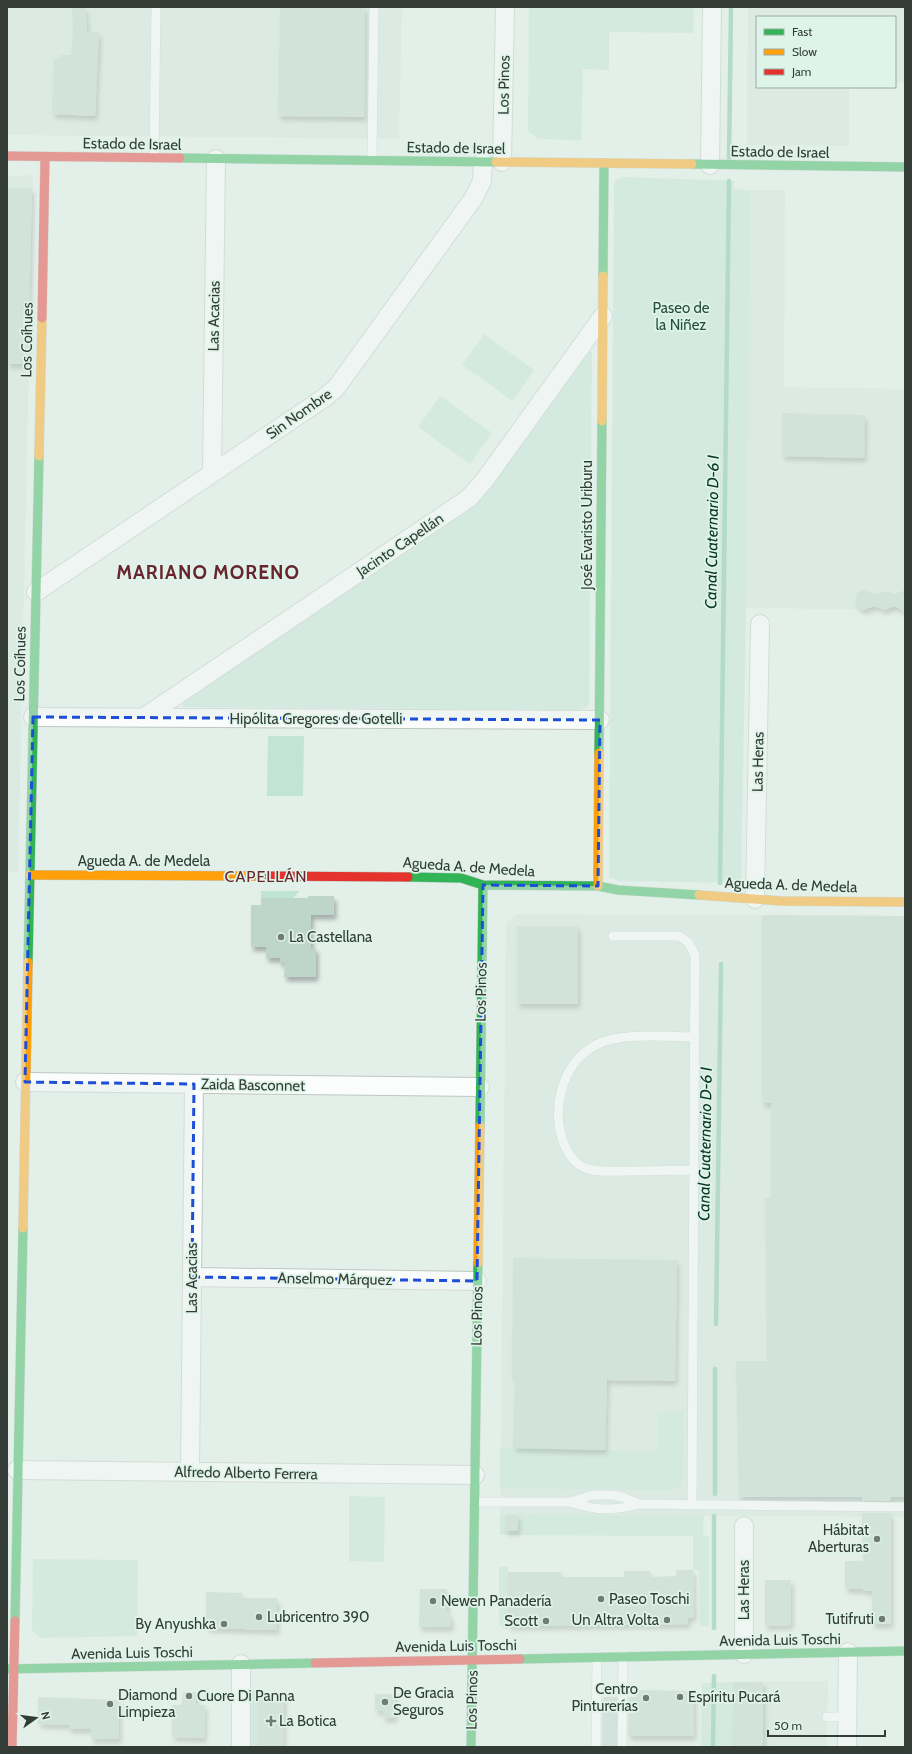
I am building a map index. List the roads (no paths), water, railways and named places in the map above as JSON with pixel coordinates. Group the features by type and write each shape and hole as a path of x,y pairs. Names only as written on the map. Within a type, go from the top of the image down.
{"street":[{"name":"Los Pinos","path":"502,162 505,7"},
{"path":"710,165 712,7"},
{"name":"Estado de Israel","path":"7,156 905,167"},
{"name":"Los Coíhues","path":"12,1747 10,1669 17,1470 14,1278 25,1082 45,157"},
{"name":"Las Acacias","path":"212,473 216,159"},
{"name":"Sin Nombre","path":"36,592 324,398 341,382 473,200 482,181 483,162"},
{"name":"José Evaristo Uriburu","path":"598,886 604,163"},
{"name":"Jacinto Capellán","path":"143,718 469,498 484,481 603,316"},
{"name":"Las Heras","path":"755,899 760,624"},
{"name":"Hipólita Gregores de Gotelli","path":"33,717 600,720"},
{"name":"Agueda A. de Medela","path":"30,875 450,877 461,878 483,885 598,886 618,890 755,899 905,902"},
{"name":"Los Pinos","path":"471,1747 483,885"},
{"name":"Zaida Basconnet","path":"25,1082 480,1087"},
{"name":"Las Acacias","path":"190,1472 194,1084"},
{"name":"Anselmo Márquez","path":"192,1277 477,1281"},
{"name":"Alfredo Alberto Ferrera","path":"17,1470 475,1475"},
{"name":"Las Heras","path":"744,1526 744,1654"},
{"name":"Avenida Luis Toschi","path":"10,1669 905,1651"},
{"path":"847,1747 848,1652"},
{"path":"240,1747 241,1664"}],"lane":[{"path":"154,158 156,7"},
{"path":"372,161 374,7"},
{"path":"613,936 674,936 683,938 691,946 695,961 692,1504"},
{"path":"694,1170 603,1171 583,1167 575,1162 568,1153 560,1131 558,1120 560,1095 564,1082 576,1061 594,1045 603,1041 622,1038 695,1037"},
{"path":"474,1502 570,1502 594,1495 612,1495 640,1504"},
{"path":"570,1502 593,1509 606,1510 618,1510 640,1504 905,1507"},
{"path":"622,1747 623,1656"},
{"path":"596,1747 597,1657"},
{"path":"827,1717 847,1717"}],"waterway":[{"name":"Canal Cuaternario D-6 I","path":"729,159 731,7"},
{"name":"Canal Cuaternario D-6 I","path":"720,883 729,181"},
{"name":"Canal Cuaternario D-6 I","path":"716,1324 721,964"},
{"name":"Canal Cuaternario D-6 I","path":"715,1369 715,1494"},
{"name":"Canal Cuaternario D-6 I","path":"714,1516 714,1628"},
{"name":"Canal Cuaternario D-6 I","path":"713,1747 714,1676"}],"place":[{"name":"La Castellana","path":"281,937"},
{"name":"Hábitat Aberturas","path":"877,1539"},
{"name":"Paseo Toschi","path":"601,1599"},
{"name":"Newen Panadería","path":"433,1601"},
{"name":"Lubricentro 390","path":"259,1617"},
{"name":"Tutifruti","path":"882,1619"},
{"name":"Un Altra Volta","path":"667,1620"},
{"name":"Scott","path":"546,1621"},
{"name":"By Anyushka","path":"224,1624"},
{"name":"Cuore Di Panna","path":"189,1696"},
{"name":"Espíritu Pucará","path":"680,1697"},
{"name":"Centro Pinturerías","path":"646,1698"},
{"name":"De Gracia Seguros","path":"385,1702"},
{"name":"Diamond Limpieza","path":"110,1704"},
{"name":"La Botica","path":"271,1721"}],"district":[{"name":"MARIANO MORENO","path":"208,572"},
{"name":"CAPELLÁN","path":"266,876"}],"park label":[{"name":"Paseo de la Niñez","path":"681,316"}]}
